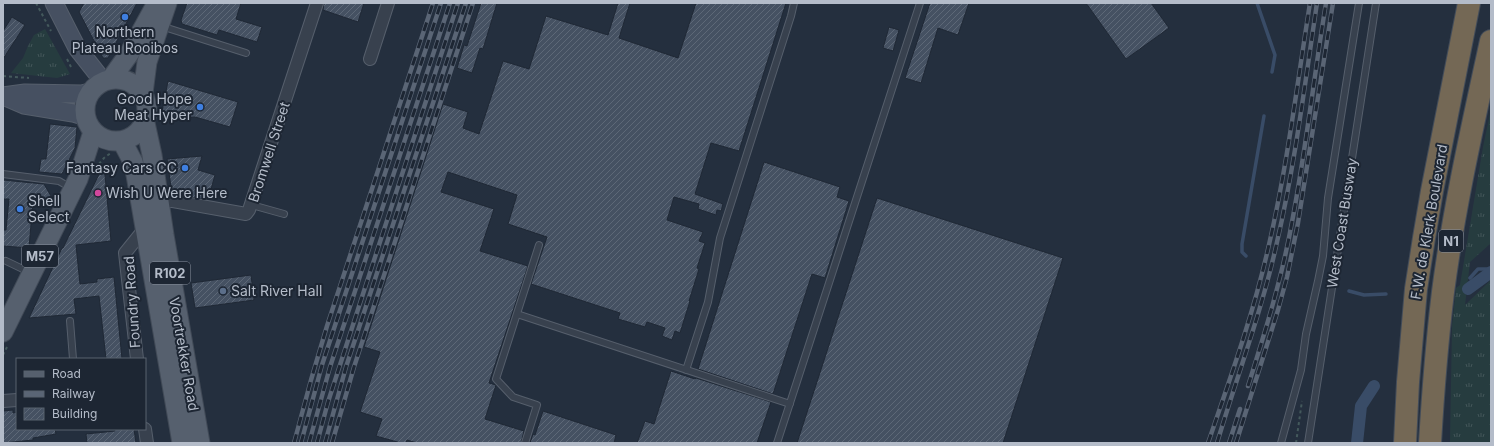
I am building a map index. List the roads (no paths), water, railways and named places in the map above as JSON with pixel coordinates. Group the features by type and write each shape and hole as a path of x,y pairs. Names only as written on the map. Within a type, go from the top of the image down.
{"highway":[{"name":"F.W. de Klerk Boulevard","path":"1405,443 1409,374 1418,275 1432,191 1469,3"},
{"name":"F.W. de Klerk Boulevard","path":"1430,443 1436,353 1451,240 1469,143 1491,41"}],"main road":[{"path":"145,123 139,132 131,138 116,141 101,138 89,125 85,104 100,85 129,54 157,3"},
{"name":"R102","path":"145,123 148,111 147,102 143,93 148,62 168,3"},
{"path":"100,85 120,79 129,81 137,86 143,93"},
{"name":"Voortrekker Road","path":"145,123 152,155 158,201 200,443"},
{"name":"M57","path":"3,332 76,184 89,125"},
{"name":"M57","path":"76,184 116,141"},
{"name":"Voortrekker Road","path":"116,141 133,162 146,227 182,443"}],"street":[{"path":"3,96 25,93 76,94 100,85 80,62 77,48 54,3"},
{"name":"Bromwell Street","path":"158,201 173,201 246,214 252,205 317,3"},
{"path":"370,59 388,3"},
{"path":"3,96 24,105 73,113 89,125"},
{"name":"Foundry Road","path":"137,358 126,254 146,227"},
{"path":"3,401 16,400"},
{"path":"145,430 147,443"}],"lane":[{"path":"686,370 707,306 720,238 794,3"},
{"path":"777,443 920,3"},
{"path":"1281,443 1301,370 1306,334 1320,268 1328,198 1359,3"},
{"name":"West Coast Busway","path":"1308,443 1376,3"},
{"path":"160,25 246,53"},
{"path":"3,174 76,184"},
{"path":"252,205 284,214"},
{"path":"525,443 537,405 513,396 496,379 539,245"},
{"path":"6,261 32,273"},
{"path":"517,314 790,404"},
{"path":"70,321 73,358"}],"waterway":[{"path":"1257,3 1275,55 1272,72"},
{"path":"1246,256 1242,252 1242,244 1264,116"},
{"path":"1470,278 1478,269 1491,269"},
{"path":"1468,289 1491,272"},
{"path":"1349,291 1364,295 1386,294"},
{"path":"1357,443 1361,406 1374,386"}],"railway":[{"path":"294,443 327,326 433,3"},
{"path":"301,443 322,365 441,3"},
{"path":"309,443 330,367 450,3"},
{"path":"317,443 328,402 458,3"},
{"path":"325,443 346,367 466,3"},
{"path":"332,443 354,367 473,3"},
{"path":"1208,443 1248,323 1262,274 1275,219 1310,3"},
{"path":"1217,443 1257,318 1277,242 1294,153 1317,3"},
{"path":"1248,386 1273,305 1288,243 1302,167 1326,3"},
{"path":"1236,443 1287,277 1298,223 1333,3"},
{"path":"1229,443 1240,409"}],"place":[{"name":"Northern Plateau Rooibos","path":"125,17"},
{"name":"Good Hope Meat Hyper","path":"200,107"},
{"name":"Fantasy Cars CC","path":"185,168"},
{"name":"Wish U Were Here","path":"98,193"},
{"name":"Shell Select","path":"20,209"},
{"name":"Salt River Hall","path":"223,291"}]}
